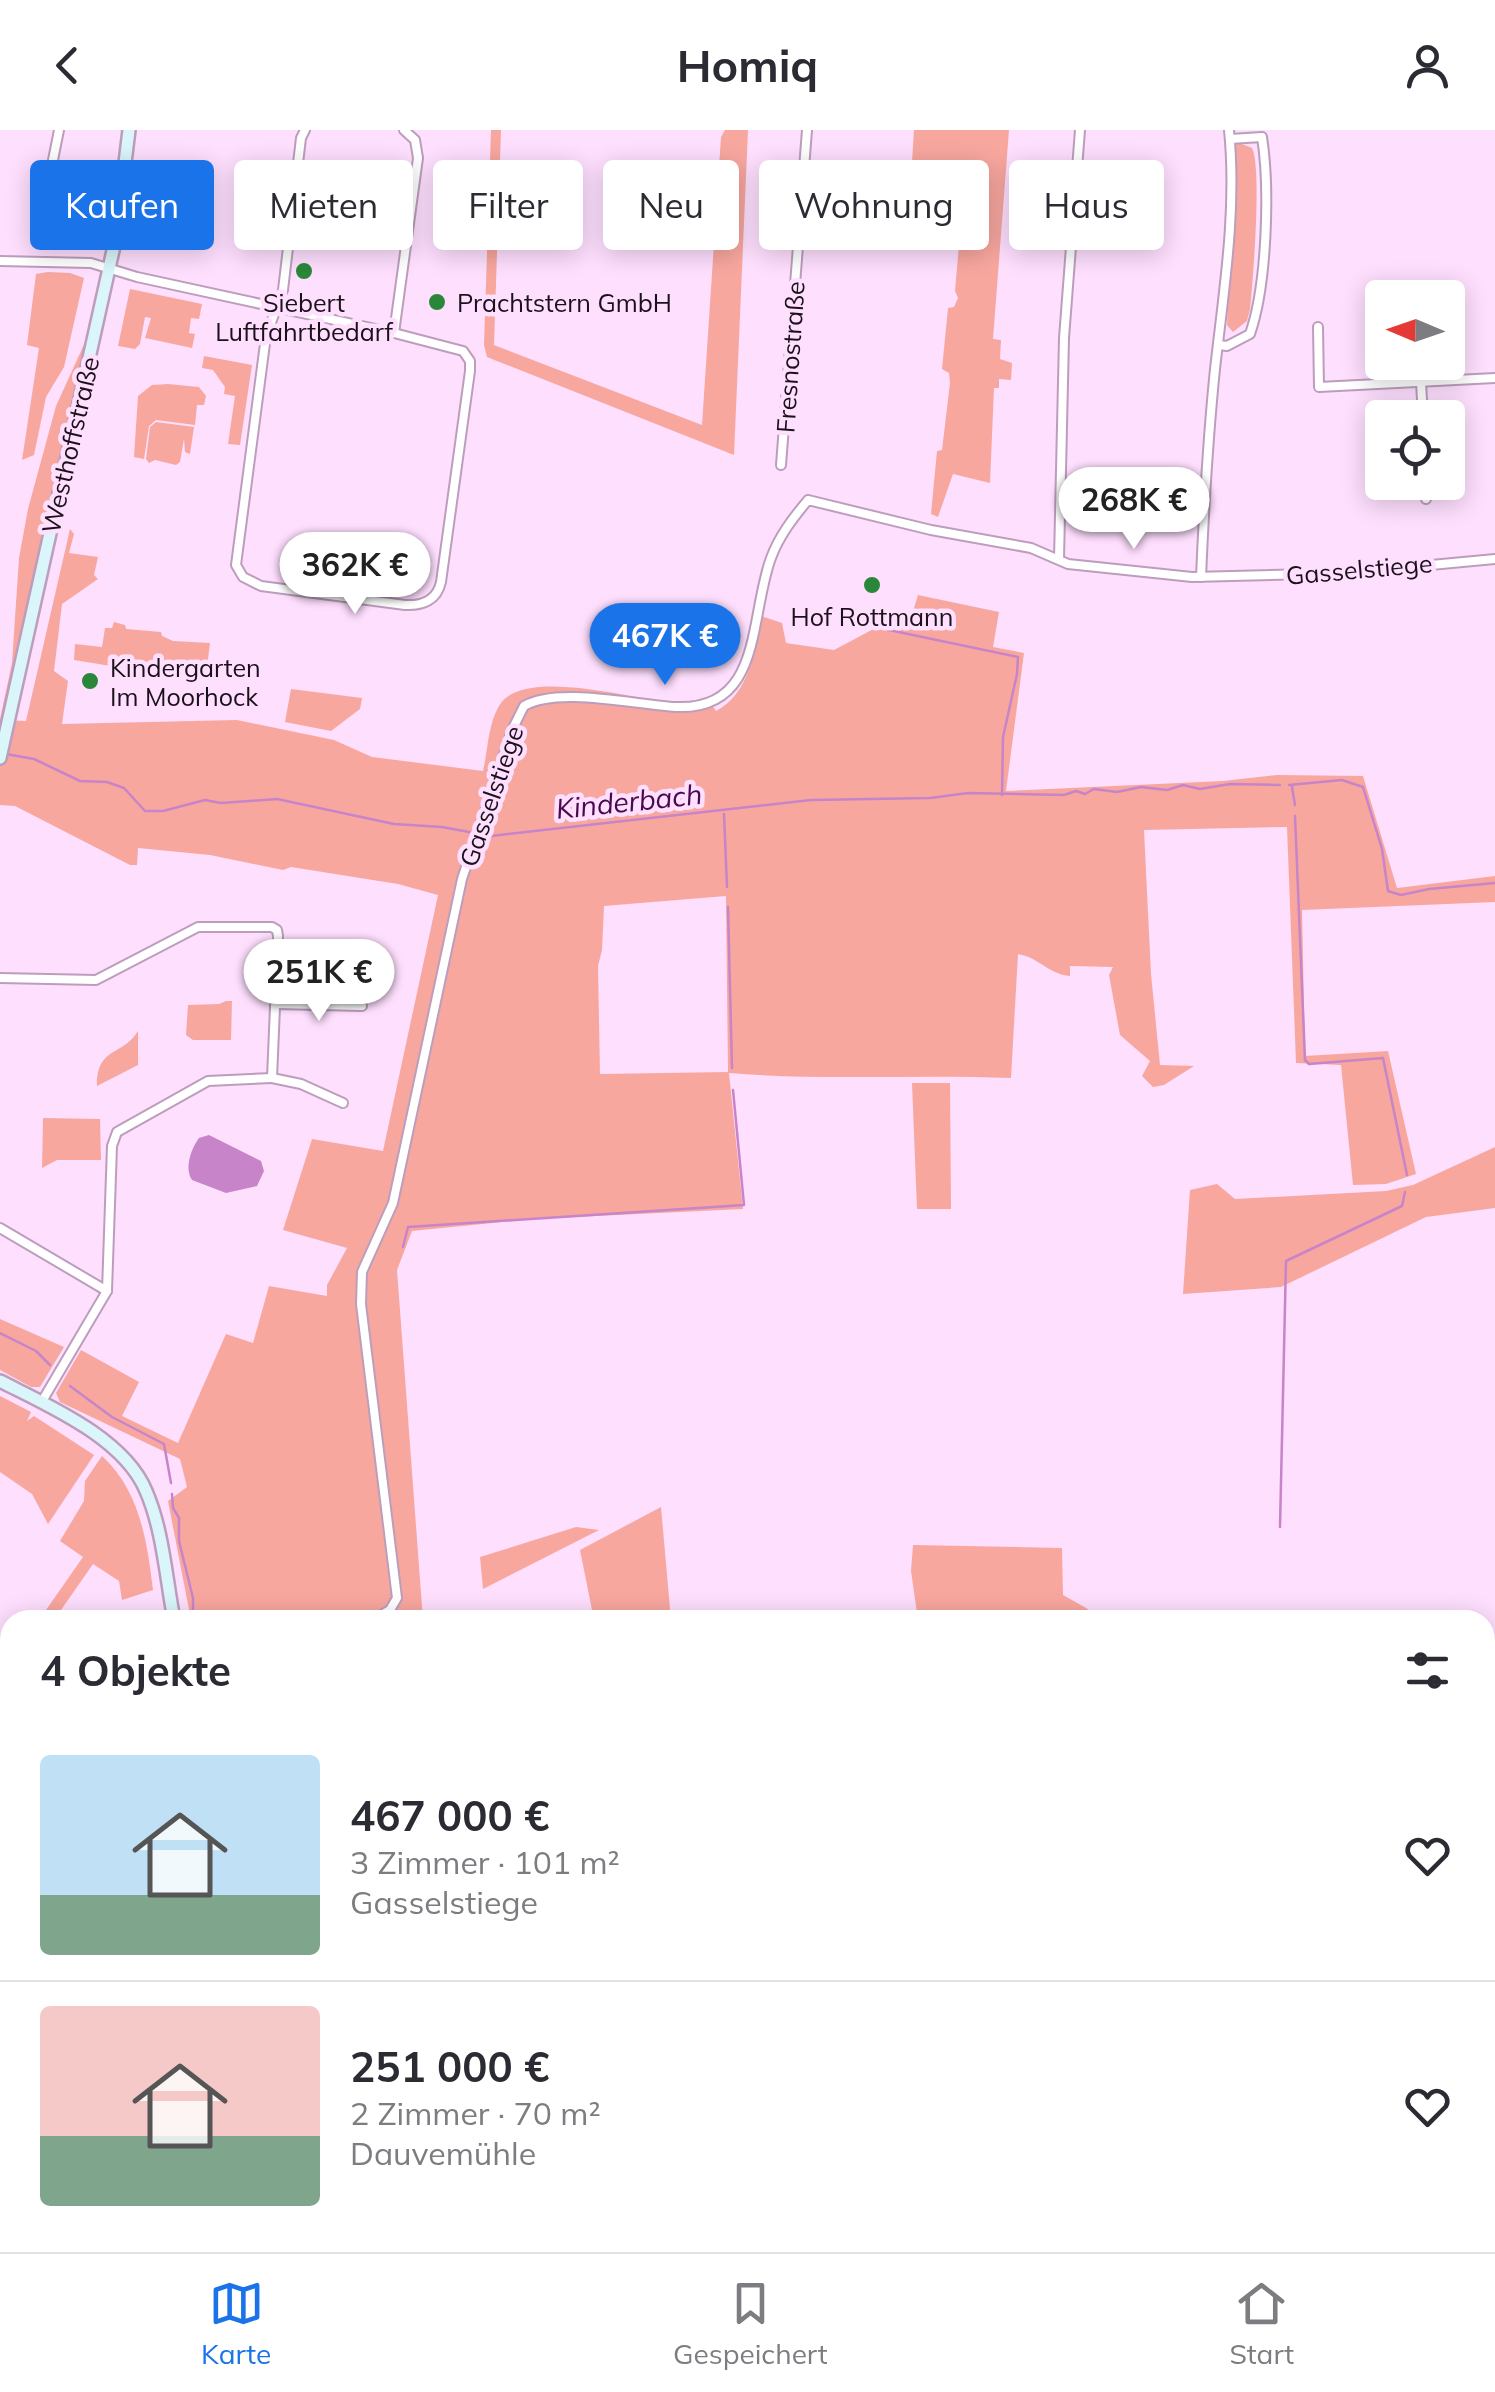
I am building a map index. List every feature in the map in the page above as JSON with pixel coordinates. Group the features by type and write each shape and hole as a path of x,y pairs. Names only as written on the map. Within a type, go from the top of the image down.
{"street":[{"path":"52,160 58,130"},
{"name":"Westhoffstraße","path":"0,758 109,268 129,130"},
{"path":"0,261 61,260 109,268 277,308 456,348 470,361 442,582 436,595 422,604 405,606 262,586 239,572 236,551 266,336 277,308 283,290 305,130"},
{"path":"394,333 418,158 415,140 404,130"},
{"name":"Fresnostraße","path":"781,465 807,130"},
{"path":"1058,559 1064,338 1080,130"},
{"path":"1201,577 1204,492 1218,345 1230,230 1229,134 1262,137 1264,232 1259,298 1250,334 1227,346 1218,345"},
{"path":"1318,328 1320,388 1495,378"},
{"path":"1421,382 1422,400"},
{"name":"Gasselstiege","path":"390,1610 397,1598 361,1304 362,1272 393,1203 462,879 512,730 524,706 553,697 680,708 710,706 723,698 735,686 746,662 769,562 778,540 808,500 912,526 1031,548 1079,565 1201,577 1346,573 1495,559"},
{"path":"0,978 96,980 198,927 266,926 277,930 272,1078"},
{"path":"276,1004 362,1006"},
{"path":"41,1404 108,1292 112,1146 117,1132 208,1081 272,1078 301,1084 342,1103"},
{"path":"0,1228 108,1292"},
{"path":"0,1381 106,1441 141,1479 154,1514 172,1610"}],"shaded area":[{"path":"491,130 501,130 500,160 490,160"},
{"path":"725,130 748,130 734,455 487,357 484,345 487,250 497,250 494,345 702,425 714,250 739,250 739,160 719,160 721,137"},
{"path":"914,130 1009,130 993,339 1001,340 1000,359 1012,363 1011,380 999,379 999,388 994,388 990,483 953,474 938,517 931,514 937,451 942,450 950,383 949,373 942,369 948,308 954,307 958,298 955,291 959,250 989,250 989,160 912,160"},
{"path":"1235,145 1252,148 1255,159 1256,225 1250,309 1247,321 1233,332 1227,325"},
{"path":"36,274 84,278 64,367 46,397 34,455 22,460 39,348 27,345"},
{"path":"130,289 202,304 199,319 191,318 189,333 195,334 192,348 145,338 151,318 145,317 140,344 135,349 118,346"},
{"path":"86,340 88,346 3,720 26,721 70,529 74,534 69,553 98,557 94,575 98,579 62,604 54,671 68,681 62,724 237,720 334,740 372,757 483,771 493,718 501,703 515,693 558,687 676,702 707,698 716,711 743,683 761,616 782,623 786,643 834,650 881,625 908,628 918,595 999,612 993,647 1024,653 1006,791 1277,775 1363,776 1397,888 1495,876 1495,902 1302,910 1305,1056 1388,1051 1416,1174 1386,1184 1353,1185 1341,1065 1296,1063 1287,827 1144,830 1160,1065 1194,1066 1164,1085 1153,1087 1142,1076 1150,1061 1120,1035 1109,975 1113,967 1070,966 1070,976 1018,954 1011,1078 729,1073 743,1209 533,1219 412,1231 397,1270 422,1610 189,1610 168,1501 187,1487 180,1459 60,1402 56,1393 81,1350 139,1382 122,1416 178,1443 226,1334 253,1343 269,1286 327,1296 327,1285 347,1248 283,1230 312,1139 383,1151 438,895 398,884 291,867 283,870 210,855 138,848 137,865 130,865 15,806 0,805 0,719 12,663 19,558 56,406","holes":["726,896 728,1072 600,1074 598,966 604,906"]},
{"path":"204,356 252,365 240,445 228,444 235,396 224,394 225,387 213,370 202,368"},
{"path":"152,385 199,387 206,396 204,405 197,405 195,425 156,420 149,426 144,459 134,457 138,396"},
{"path":"156,422 194,427 190,454 185,452 184,439 176,465 155,460 149,463 146,459 150,427"},
{"path":"114,622 126,629 161,632 173,641 210,643 207,667 169,663 154,673 74,660 75,644 102,647 105,628 112,628"},
{"path":"291,689 362,698 360,709 331,731 285,722"},
{"path":"232,1001 231,1040 193,1040 186,1035 188,1005"},
{"path":"138,1031 138,1065 97,1086 101,1064"},
{"path":"912,1083 950,1083 951,1209 917,1209"},
{"path":"43,1118 100,1119 101,1160 57,1160 42,1168"},
{"path":"209,1135 261,1161 264,1171 257,1186 226,1193 192,1180 191,1153 199,1138"},
{"path":"1495,1147 1495,1208 1426,1217 1281,1287 1183,1294 1190,1190 1217,1184 1235,1199 1386,1191 1413,1185"},
{"path":"0,1319 64,1347 40,1387 31,1387 0,1370"},
{"path":"0,1396 31,1412 27,1421 34,1416 94,1455 48,1524 32,1494 0,1472"},
{"path":"102,1456 125,1485 140,1518 153,1590 122,1600 119,1581 93,1564 61,1610 46,1610 83,1557 60,1541 84,1501 85,1481"},
{"path":"661,1507 670,1610 592,1610 580,1550"},
{"path":"576,1527 599,1530 483,1589 480,1557"},
{"path":"913,1545 1062,1548 1063,1595 1088,1609 917,1610 911,1571"}],"waterway":[{"path":"889,630 1018,657 1003,737 1002,795"},
{"name":"Kinderbach","path":"6,754 34,759 80,781 107,782 124,788 145,811 163,811 205,800 221,803 277,799 394,824 491,836 811,800 930,798 968,793 1064,795 1076,791 1085,794 1094,789 1167,790 1183,785 1200,789 1230,784 1280,785"},
{"name":"Kinderbach","path":"1289,785 1342,780 1363,787 1382,849 1388,891 1401,895 1495,883"},
{"path":"1292,787 1295,805"},
{"path":"724,814 727,887"},
{"path":"1295,816 1305,1060 1309,1064 1383,1058 1407,1175"},
{"path":"728,907 732,1068"},
{"path":"403,1247 408,1227 744,1205 733,1090"},
{"path":"1280,1527 1286,1261 1402,1206 1405,1192"},
{"path":"0,1333 36,1351 50,1365"},
{"path":"70,1386 112,1417 164,1444 171,1483"},
{"path":"172,1494 193,1610"}],"place":[{"name":"Siebert Luftfahrtbedarf","path":"304,271"},
{"name":"Prachtstern GmbH","path":"437,302"},
{"name":"Hof Rottmann","path":"872,585"},
{"name":"Kindergarten Im Moorhock","path":"90,681"}]}
